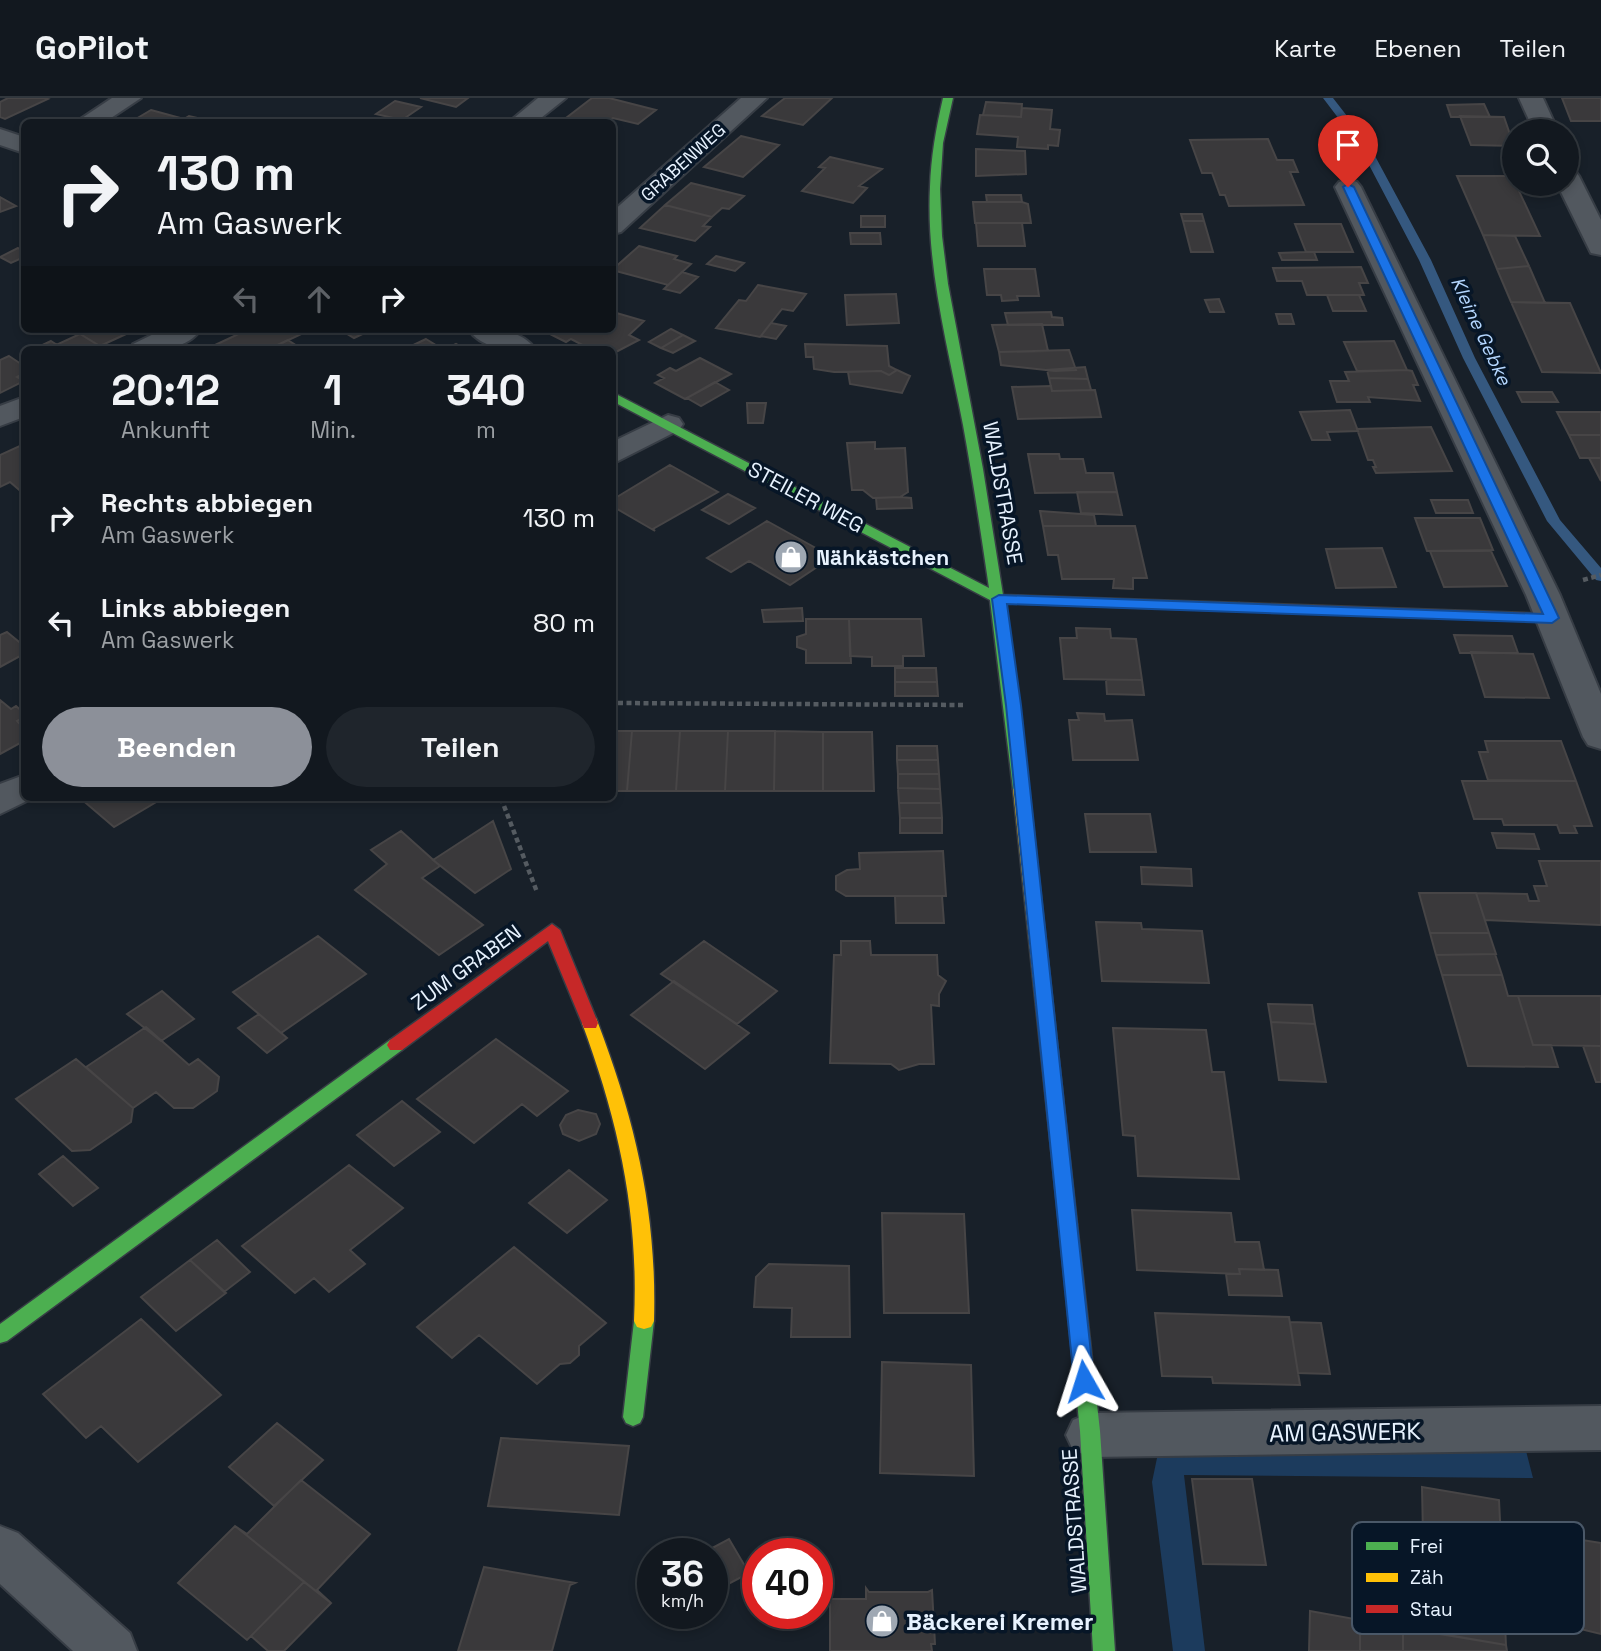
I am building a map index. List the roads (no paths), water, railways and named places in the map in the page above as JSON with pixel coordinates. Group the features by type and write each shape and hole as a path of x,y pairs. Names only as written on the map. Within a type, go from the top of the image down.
{"street":[{"path":"93,119 129,98"},
{"path":"525,119 554,98"},
{"name":"GRABENWEG","path":"616,222 755,98"},
{"name":"WALDSTRASSE","path":"948,98 935,144 934,194 948,304 999,599 1014,705 1090,1435 1104,1651"},
{"path":"1531,98 1541,119"},
{"path":"0,136 21,145"},
{"path":"0,166 21,157"},
{"path":"1348,187 1552,618 1601,737"},
{"path":"1576,196 1601,247"},
{"path":"151,346 179,333"},
{"name":"STEILER WEG","path":"616,398 999,599"},
{"path":"0,417 21,407"},
{"path":"616,453 668,424"},
{"path":"999,599 1552,618"},
{"path":"0,801 21,789"},
{"name":"ZUM GRABEN","path":"0,1335 552,930 627,1130 643,1210 646,1304 633,1417"},
{"name":"AM GASWERK","path":"1090,1435 1601,1429"},
{"path":"0,1550 111,1651"}],"waterway":[{"name":"Kleine Gebke","path":"1328,98 1363,143 1425,260 1469,358 1554,521 1601,577"}],"place":[{"name":"Nähkästchen","path":"791,557"},
{"name":"Bäckerei Kremer","path":"882,1621"}]}
